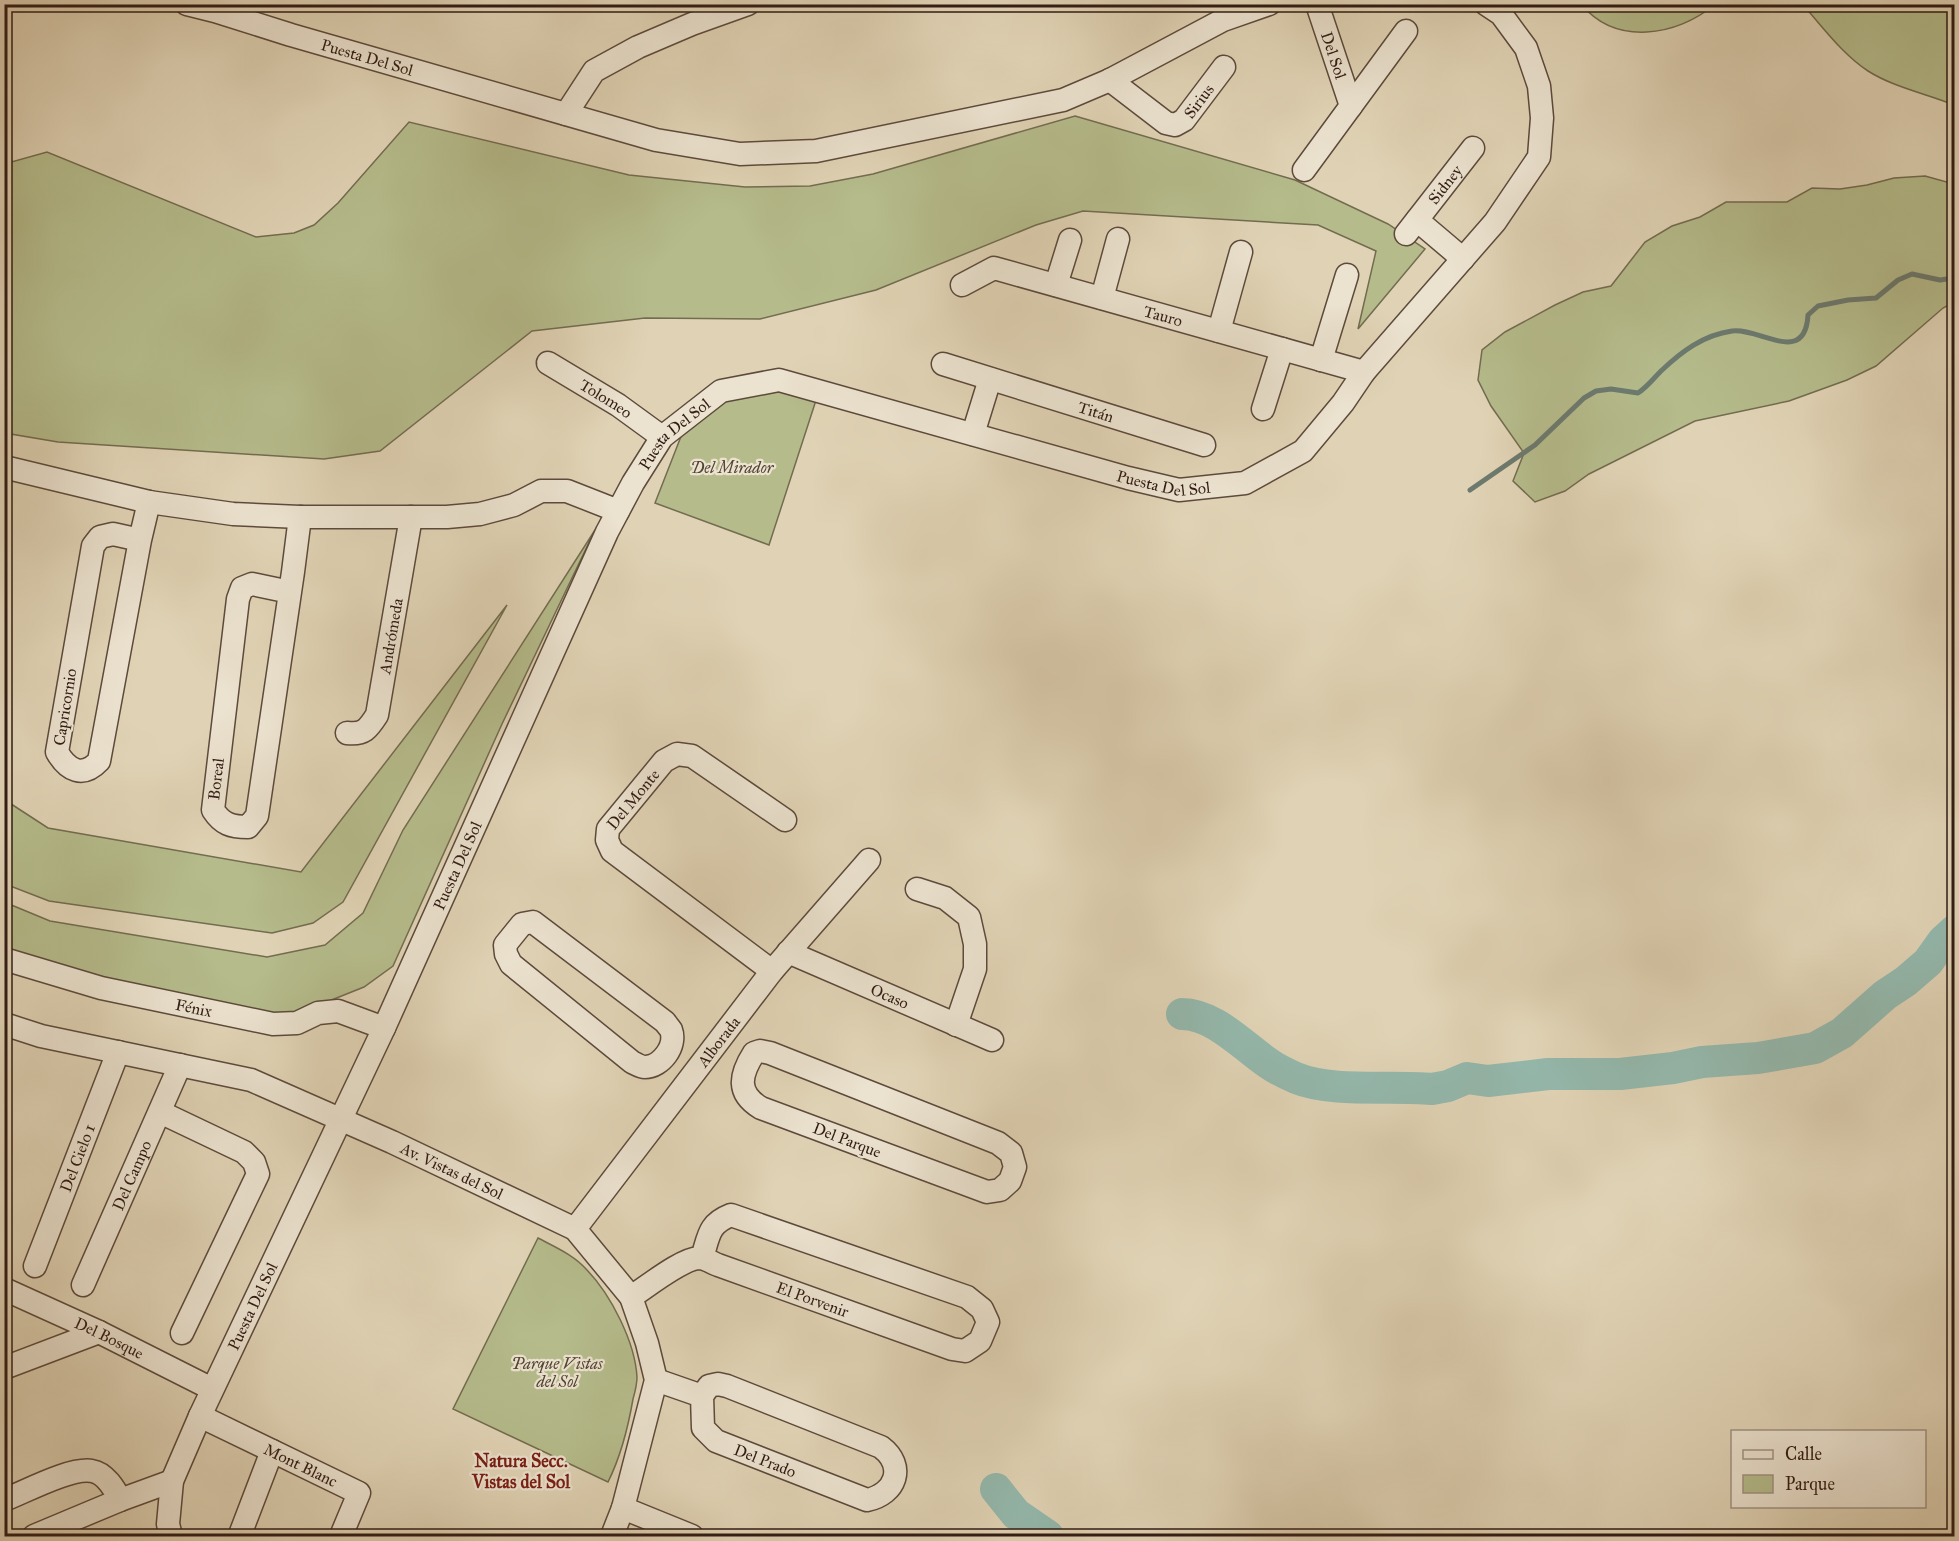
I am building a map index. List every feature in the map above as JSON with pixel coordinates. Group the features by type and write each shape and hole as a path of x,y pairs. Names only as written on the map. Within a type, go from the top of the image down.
{"street":[{"name":"Puesta Del Sol","path":"187,4 656,140 740,154 816,151 1063,100 1110,80 1223,20 1269,4"},
{"path":"566,114 594,71 638,47 748,4"},
{"name":"Del Sol","path":"1317,4 1351,106"},
{"name":"Puesta Del Sol","path":"171,1536 168,1524 172,1481 212,1389 342,1119 618,511 662,437 721,391 778,380 1179,490 1245,483 1303,451 1343,403 1364,372 1495,222 1539,157 1542,118 1539,86 1526,48 1501,14 1486,4"},
{"path":"1304,170 1406,31"},
{"name":"Sirius","path":"1110,80 1166,123 1175,125 1184,120 1224,67"},
{"name":"Sidney","path":"1463,258 1411,227 1473,148"},
{"path":"1102,298 1118,239"},
{"path":"1056,285 1070,240"},
{"path":"1219,332 1241,252"},
{"name":"Tauro","path":"962,285 994,268 1364,372"},
{"path":"1322,360 1347,275"},
{"path":"1263,409 1282,349"},
{"name":"Tolomeo","path":"548,363 618,405 662,437"},
{"name":"Titán","path":"943,364 1204,445"},
{"path":"973,434 990,379"},
{"path":"4,467 149,502 233,514 300,517 411,517 480,514 514,505 541,491 567,491 618,511"},
{"name":"Capricornio","path":"140,540 113,534 100,537 93,546 57,752 65,765 79,771 92,768 99,761 149,502"},
{"name":"Boreal","path":"290,592 252,584 242,588 238,598 213,810 219,821 233,827 248,827 257,816 290,592 300,517"},
{"name":"Andrómeda","path":"347,733 358,734 369,728 377,715 411,517"},
{"name":"Del Monte","path":"772,971 612,851 607,840 608,830 622,812 664,761 677,754 692,756 784,820"},
{"name":"Alborada","path":"575,1229 772,971 869,860"},
{"path":"916,889 945,898 969,917 975,944 975,969 956,1025"},
{"path":"532,922 665,1022 671,1031 672,1043 667,1054 657,1065 643,1068 632,1062 511,964 505,945 522,924 532,922"},
{"name":"Ocaso","path":"788,952 992,1040"},
{"name":"Fénix","path":"4,959 101,988 273,1024 297,1023 318,1013 338,1011 384,1028"},
{"name":"Av. Vistas del Sol","path":"6,1029 252,1080 342,1119 575,1229 631,1297 648,1343 656,1380 623,1508 612,1536"},
{"path":"714,1045 750,1060"},
{"name":"Del Parque","path":"760,1051 770,1053 998,1143 1011,1153 1015,1167 1010,1182 1000,1190 987,1192 761,1108 744,1093 742,1080 750,1060 754,1053 760,1051"},
{"name":"Del Cielo 1","path":"35,1266 118,1052"},
{"path":"667,1054 693,1074"},
{"name":"Del Campo","path":"83,1285 180,1065"},
{"path":"160,1112 244,1152 254,1162 258,1174 182,1333"},
{"name":"El Porvenir","path":"731,1215 967,1297 982,1309 988,1323 980,1341 965,1351 952,1349 702,1258 711,1229 719,1220 731,1215"},
{"path":"631,1297 683,1264 702,1258"},
{"name":"Del Bosque","path":"4,1289 99,1332 212,1389"},
{"path":"4,1368 99,1332"},
{"path":"656,1380 702,1396"},
{"name":"Del Prado","path":"718,1384 726,1386 881,1447 891,1454 896,1464 895,1475 886,1492 878,1498 867,1500 716,1441 703,1428 702,1396 709,1386 718,1384"},
{"name":"Mont Blanc","path":"200,1416 359,1493 341,1536"},
{"path":"241,1532 272,1451"},
{"path":"4,1500 80,1471 95,1471 113,1486 120,1500"},
{"path":"34,1536 172,1481"},
{"path":"623,1508 692,1536"}],"green space":[{"path":"1582,5 1714,5 1683,24 1647,32 1612,27 1596,18"},
{"path":"1803,5 1954,5 1954,105 1899,86 1868,71 1841,48"},
{"path":"1075,116 1295,180 1388,224 1425,249 1358,329 1376,251 1318,225 1083,211 1036,225 876,290 760,319 645,318 532,331 380,451 324,459 58,442 5,433 4,164 47,152 256,237 294,233 314,225 338,203 409,122 629,175 745,187 810,186 873,174"},
{"path":"1925,176 1954,184 1954,302 1943,308 1876,366 1847,380 1789,401 1695,421 1589,474 1565,491 1535,502 1513,481 1524,453 1491,406 1478,380 1482,350 1505,332 1583,292 1611,286 1645,242 1672,226 1700,217 1726,202 1787,202 1812,188 1840,189 1894,178"},
{"name":"Del Mirador","path":"721,391 819,391 769,545 655,503 689,416"},
{"path":"595,530 502,724 393,966 364,987 299,1013 267,1016 32,960 5,949 4,902 50,921 267,957 325,945 363,913 403,830"},
{"path":"507,605 343,902 313,923 272,933 49,901 5,884 5,800 48,828 301,872"},
{"name":"Parque Vistas del Sol","path":"538,1238 576,1260 596,1280 613,1306 632,1349 637,1377 636,1385 624,1442 608,1482 453,1409"}],"waterway":[{"path":"1470,490 1535,445 1584,398 1596,391 1611,389 1638,393 1676,357 1711,336 1743,331 1790,342 1799,339 1805,330 1808,315 1818,306 1848,300 1876,298 1898,280 1912,274 1940,280 1954,278"},
{"path":"1182,1014 1194,1015 1217,1025 1271,1065 1311,1083 1344,1087 1432,1089 1448,1086 1467,1078 1488,1081 1548,1074 1620,1074 1702,1062 1758,1058 1815,1048 1842,1033 1885,995 1906,981 1928,962 1943,941 1954,931"},
{"path":"996,1489 1016,1514 1048,1536"}],"district":[{"name":"Natura Secc. Vistas del Sol","path":"521,1471"}]}
